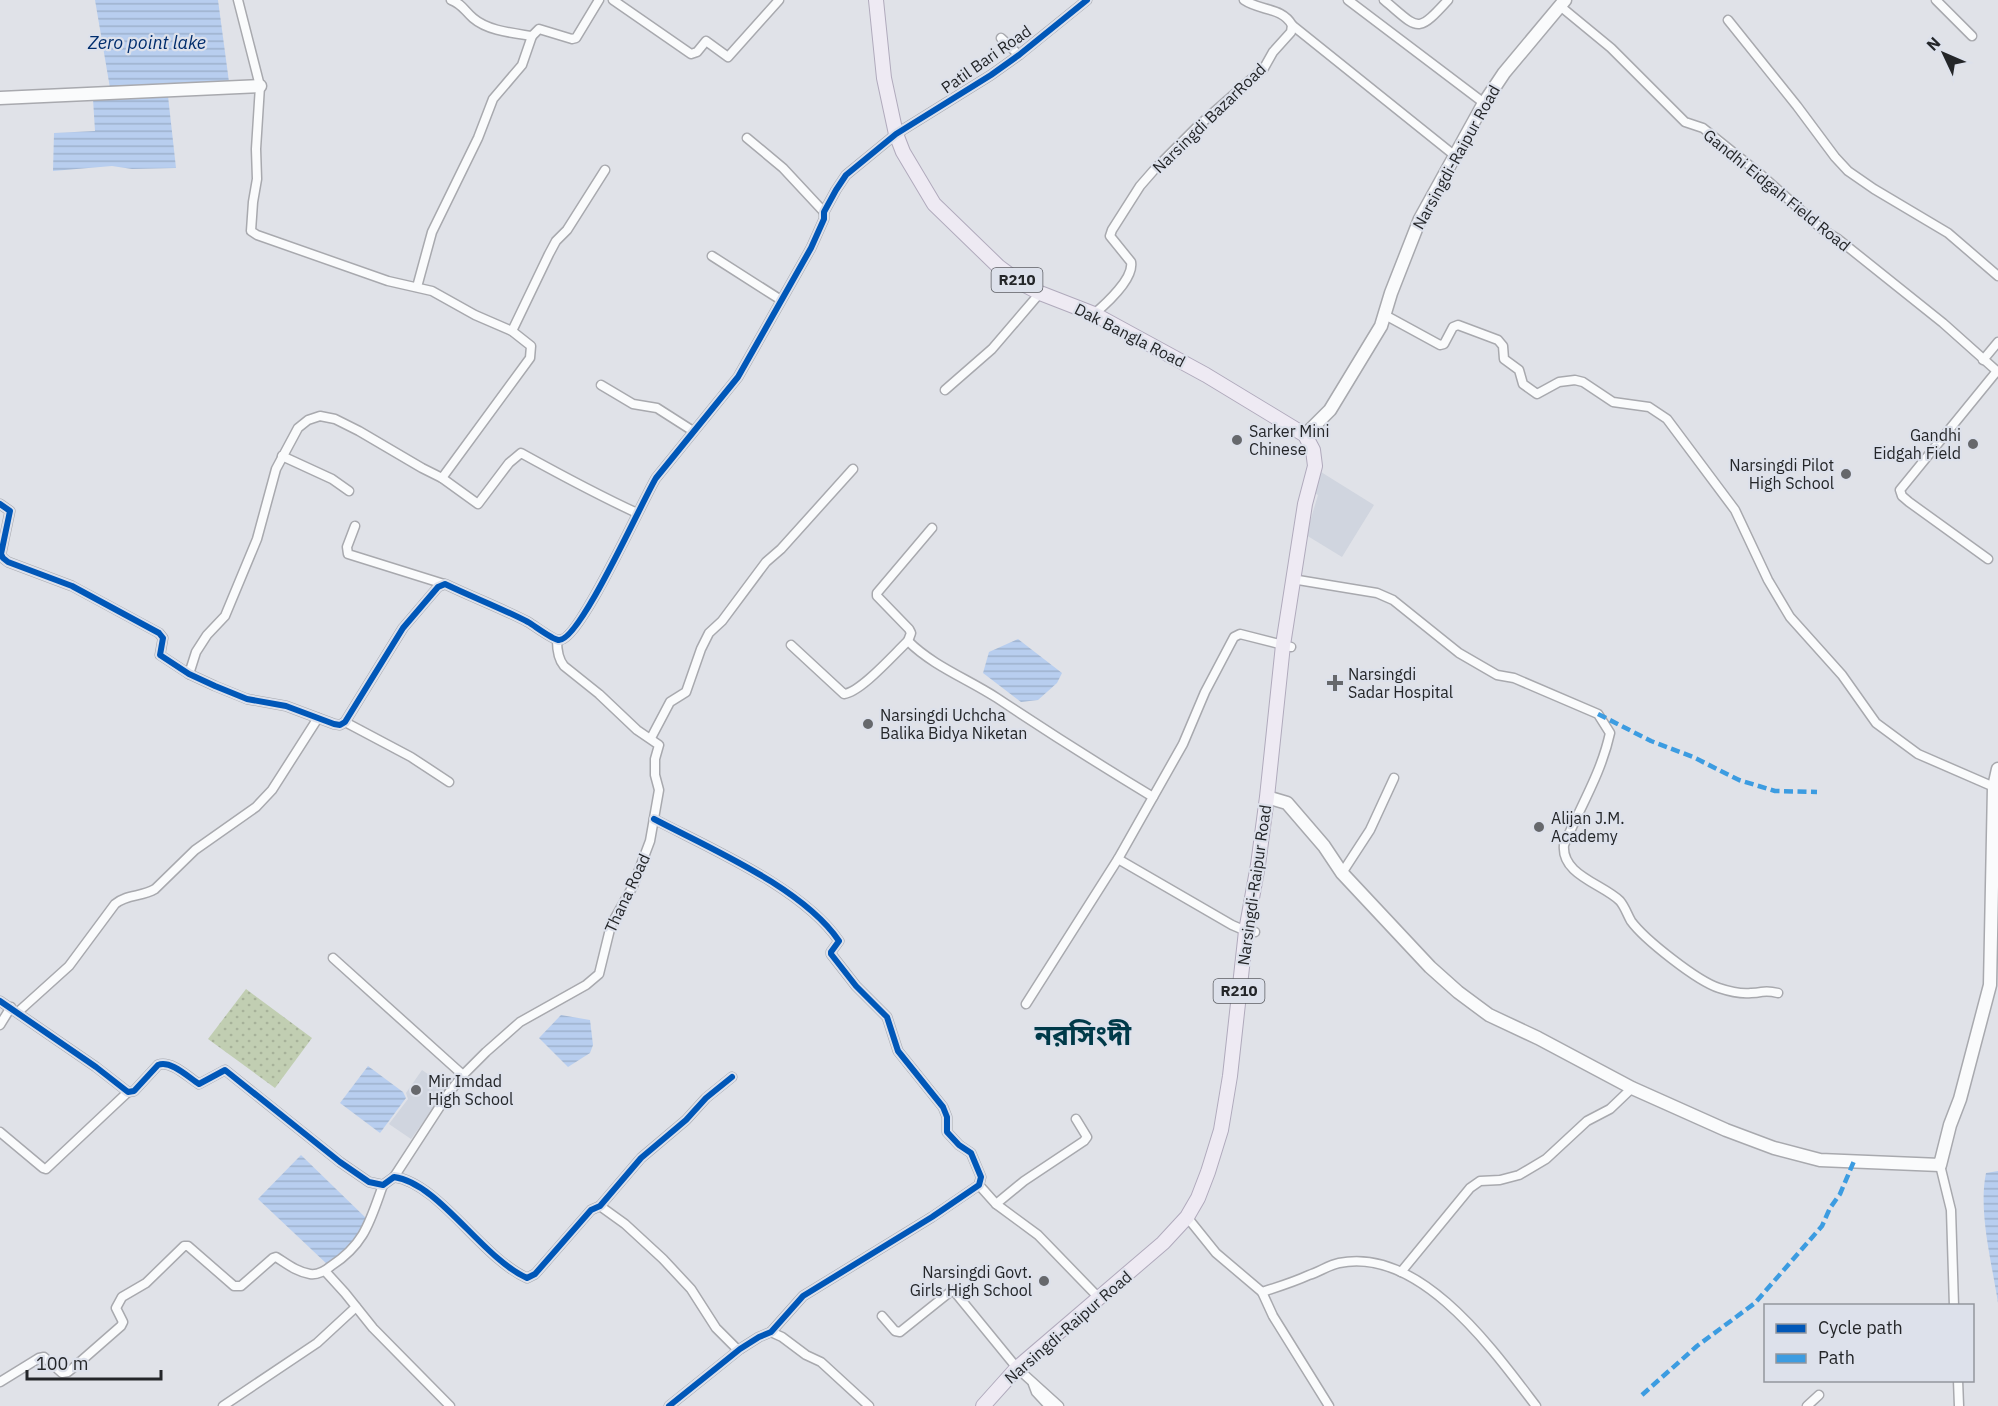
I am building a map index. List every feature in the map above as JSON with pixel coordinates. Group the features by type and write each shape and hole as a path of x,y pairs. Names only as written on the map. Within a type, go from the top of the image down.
{"main road":[{"name":"Dak Bangla Road","path":"876,0 884,78 896,134 903,152 934,204 999,267 1040,293 1094,314 1206,375 1305,435"},
{"name":"Narsingdi-Raipur Road","path":"993,1406 1168,1248 1189,1220 1221,1130 1258,866 1271,798 1306,496 1315,466 1313,450 1305,435"},
{"name":"Narsingdi-Raipur Road","path":"983,1406 1025,1376 1100,1299 1189,1220"}],"street":[{"path":"238,0 260,86 256,149 257,179 251,231 388,281 432,291 475,315 512,331 531,346 530,358 442,478"},
{"path":"451,0 462,4 473,18 489,27 532,36"},
{"path":"417,287 432,232 493,99 522,65 532,36 538,30 572,39 576,38 599,0"},
{"path":"612,0 691,54 697,52 706,41 728,57 779,0"},
{"name":"Patil Bari Road","path":"557,640 563,640 575,629 599,590 656,478 738,376 815,241 824,219 824,212 846,176 896,134 992,75 1087,0"},
{"path":"1244,0 1251,5 1271,9 1287,18 1292,25 1454,155"},
{"path":"1348,0 1484,103"},
{"path":"1384,0 1415,24 1422,25 1428,23 1448,0"},
{"path":"1936,0 1972,36"},
{"name":"Narsingdi-Raipur Road","path":"1305,435 1330,410 1376,336 1386,315 1391,293 1420,219 1484,103 1504,73 1563,3"},
{"name":"Gandhi Eidgah Field Road","path":"1563,3 1685,122 1703,128 1759,173 1823,230 1838,239 1943,323 1997,372"},
{"path":"1728,20 1797,106 1835,158 1848,171 1948,233 1998,276"},
{"name":"Narsingdi BazarRoad","path":"1094,314 1107,303 1130,274 1131,262 1110,236 1140,186 1197,127 1264,68 1273,52 1291,32 1292,25"},
{"path":"1001,38 1019,55"},
{"path":"0,98 260,86"},
{"path":"747,138 783,168 824,212"},
{"path":"512,331 556,241 567,230 605,170"},
{"path":"712,256 781,300"},
{"path":"945,390 993,349 1040,293"},
{"path":"1386,315 1440,345 1444,344 1453,327 1458,325 1498,340 1503,346 1504,359 1519,370 1523,384 1537,394 1559,382 1575,380 1583,382 1613,402 1641,404 1667,419 1735,510 1768,579 1790,617 1842,675 1876,723 1918,754 1994,787"},
{"path":"1983,360 1998,342"},
{"path":"1988,559 1909,502 1902,496 1900,490 1997,372"},
{"path":"601,386 633,404 657,408 693,430"},
{"path":"189,674 196,652 207,635 225,616 257,539 266,501 282,456 298,428 308,420 320,416 335,419 442,478 478,504 509,463 521,453 637,513"},
{"path":"282,456 332,479 349,491"},
{"path":"355,526 347,547 348,554 445,584 506,610 557,640 560,662 599,694 637,730 651,738 670,702 686,692 709,633 722,621 766,562 781,549 853,469"},
{"path":"0,504 10,512 2,552 3,558 23,569 72,586 159,633 163,638 160,655 189,674 247,699 286,706 340,725 345,722 413,615 433,591 445,584"},
{"path":"791,645 844,694 848,694 863,684 908,641 910,633 909,629 877,596 877,593 932,528"},
{"path":"1297,579 1377,593 1393,600 1459,653 1488,670 1552,693 1598,714 1610,733 1602,764 1564,845 1565,858 1574,869 1619,900 1630,920 1641,932 1703,981 1719,988 1751,993 1765,990 1778,993"},
{"path":"1026,1004 1118,859 1183,744 1205,692 1234,637 1240,634 1287,646"},
{"path":"908,641 957,677 995,697 1032,723 1153,797"},
{"path":"0,1025 14,1010 69,966 115,904 124,898 147,894 155,889 207,840 256,807 272,790 318,718"},
{"path":"345,722 411,757 450,782"},
{"name":"Thana Road","path":"394,1177 422,1132 463,1075 520,1022 586,985 599,974 611,925 633,886 651,840 659,790 655,775 655,759 659,745 651,738"},
{"path":"1954,1304 1951,1210 1940,1165 1990,984 1994,787 1998,769"},
{"path":"1342,873 1370,830 1394,778"},
{"path":"1271,798 1287,803 1324,846 1342,873 1430,967 1458,992 1490,1015 1632,1088 1726,1130 1786,1151 1820,1160 1940,1165"},
{"path":"654,819 783,888 831,930 839,941 831,954 856,986 887,1017 898,1051 943,1107 947,1117 947,1132 970,1153 981,1177 979,1185 932,1217 802,1296 771,1332 740,1349 669,1406"},
{"path":"1118,859 1232,925 1250,931"},
{"path":"333,958 463,1075"},
{"path":"0,1001 96,1067 128,1092"},
{"path":"0,1132 46,1169 128,1092 134,1091 158,1065 170,1064 199,1084 225,1071 340,1162 369,1182 383,1185"},
{"path":"0,1382 39,1358 44,1358 62,1373 68,1372 122,1326 123,1322 116,1308 122,1298 146,1283 184,1246 188,1246 234,1286 240,1286 273,1257 296,1270 312,1274 324,1271 341,1260 366,1232 383,1185 394,1177 407,1180 432,1196 502,1262 527,1278 535,1274 591,1210 600,1206 641,1158 686,1120 705,1098 732,1077"},
{"path":"1401,1272 1470,1188 1480,1181 1500,1180 1519,1174 1546,1159 1587,1121 1610,1108 1632,1088"},
{"path":"996,1204 1024,1181 1084,1141 1087,1137 1076,1119"},
{"path":"979,1185 996,1204 1038,1235 1100,1299"},
{"path":"600,1206 625,1224 663,1259 690,1289 716,1328 736,1348 740,1349"},
{"path":"1189,1220 1216,1253 1262,1292 1273,1316 1329,1406"},
{"path":"1262,1292 1337,1263 1366,1262 1401,1272 1455,1310 1485,1340 1533,1405"},
{"path":"324,1271 373,1328 450,1406"},
{"path":"882,1316 895,1330 900,1332 950,1292 954,1292 1049,1406"},
{"path":"223,1406 317,1343 356,1307"},
{"path":"771,1332 821,1362 869,1406"},
{"path":"1025,1376 1059,1406"},
{"path":"1958,1382 1959,1406"},
{"path":"1807,1406 1819,1395"}],"shaded area":[{"path":"1321,472 1374,505 1342,557 1306,535 1318,495 1310,490"},
{"path":"422,1070 448,1088 411,1139 389,1124 408,1099 406,1093"}],"green space":[{"path":"246,989 312,1038 275,1088 208,1039"}],"water":[{"name":"Zero point lake","path":"95,0 218,0 229,82 110,88"},
{"path":"168,96 176,168 132,169 112,166 53,171 54,133 95,131 93,99"},
{"path":"1018,639 1062,673 1057,683 1038,700 1021,702 983,673 989,652"},
{"path":"561,1015 590,1020 593,1045 590,1053 568,1067 539,1038"},
{"path":"368,1066 403,1092 406,1098 380,1133 340,1103"},
{"path":"301,1155 368,1220 354,1240 328,1265 258,1199"},
{"path":"1998,1171 1998,1303 1987,1238 1984,1188 1986,1173"}],"marked path":[{"path":"1598,714 1651,741 1693,757 1739,780 1775,791 1817,792"},
{"path":"1642,1395 1697,1346 1755,1303 1822,1226 1830,1208 1840,1194 1854,1161"}],"cycle path":[{"path":"0,504 10,511 1,554 8,562 72,586 159,633 163,638 160,655 189,674 247,699 286,706 334,724 340,725 345,722 403,628 438,587 445,584 518,617 559,640 569,634 595,595 656,478 738,377 811,248 824,219 824,212 846,175 896,134 1019,55 1087,0"},
{"path":"654,819 754,871 780,887 823,922 839,941 831,954 856,986 887,1017 898,1051 943,1107 947,1117 947,1132 959,1145 971,1153 981,1177 979,1185 932,1217 803,1296 771,1332 740,1349 669,1406"},
{"path":"0,1001 96,1067 128,1092 134,1091 158,1065 174,1067 199,1084 225,1070 340,1162 369,1182 383,1185 394,1177 411,1182 427,1192 494,1255 527,1278 535,1274 591,1210 600,1206 641,1158 732,1077"}],"place":[{"name":"Sarker Mini Chinese","path":"1237,440"},
{"name":"Gandhi Eidgah Field","path":"1973,444"},
{"name":"Narsingdi Pilot High School","path":"1846,474"},
{"name":"Narsingdi Sadar Hospital","path":"1335,683"},
{"name":"Narsingdi Uchcha Balika Bidya Niketan","path":"868,724"},
{"name":"Alijan J.M. Academy","path":"1539,827"},
{"name":"Mir Imdad High School","path":"416,1090"},
{"name":"Narsingdi Govt. Girls High School","path":"1044,1281"}],"district":[{"name":"নরসিংদী","path":"1083,1035"}]}
